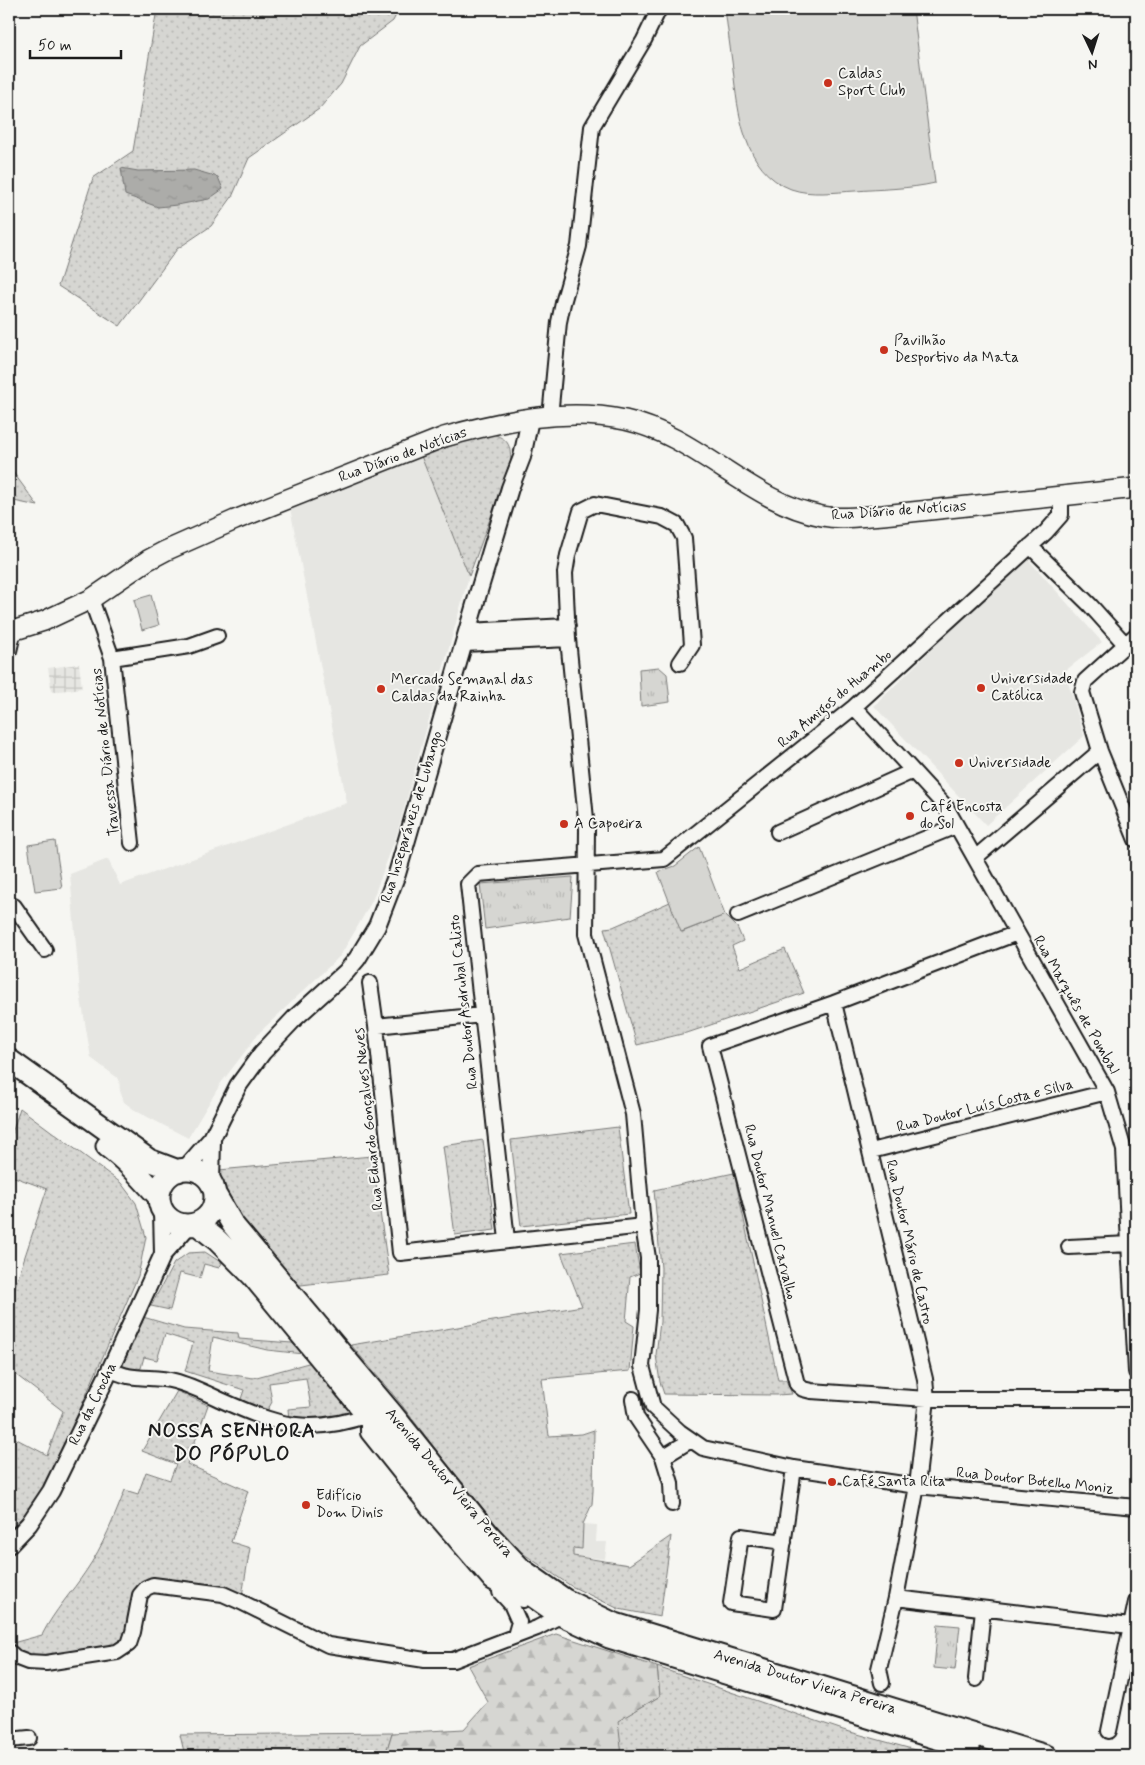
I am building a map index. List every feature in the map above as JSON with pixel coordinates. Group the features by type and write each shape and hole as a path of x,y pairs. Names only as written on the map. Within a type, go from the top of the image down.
{"main road":[{"name":"Rua Diário de Notícias","path":"12,631 44,621 91,599 148,560 244,516 444,437 530,419 602,417 626,420 648,428 701,454 776,501 822,516 844,518 883,515 1136,488"},
{"path":"9,1060 149,1160 181,1170 200,1173 213,1189 215,1202 209,1215 193,1224 174,1222 139,1174 122,1157 9,1077"},
{"path":"161,1204 163,1182 181,1170"},
{"name":"Avenida Doutor Vieira Pereira","path":"213,1189 233,1225 392,1414 488,1534 521,1569 565,1600 612,1623 1046,1756"},
{"name":"Avenida Doutor Vieira Pereira","path":"193,1224 217,1240 253,1276 474,1544 510,1581 562,1616 609,1638 996,1756"}],"street":[{"path":"550,417 559,322 579,246 592,127 644,40 659,9"},
{"name":"Rua Inseparáveis de Lubango","path":"181,1170 212,1138 238,1086 262,1053 295,1018 346,972 357,959 377,926 397,874 510,488 522,458 530,419"},
{"name":"Rua Amigos do Huambo","path":"587,865 664,859 854,707 1030,546 1061,515 1061,496"},
{"name":"Rua Doutor Botelho Moniz","path":"680,663 692,645 684,538 677,526 662,517 596,504 581,511 568,555 565,573 568,633 587,829 586,934 633,1114 643,1226 648,1258 649,1286 642,1366 653,1407 680,1432 703,1448 794,1468 917,1486 1136,1507"},
{"path":"1030,546 1084,599 1125,644"},
{"name":"Travessa Diário de Notícias","path":"91,599 112,658 132,843"},
{"path":"9,651 12,631"},
{"path":"466,638 568,633"},
{"path":"1136,635 1085,681 1082,692 1100,751 1136,840"},
{"name":"Travessa Diário de Notícias","path":"112,658 189,646 217,636"},
{"name":"Rua Marquês de Pombal","path":"854,707 946,808 1107,1092 1124,1150 1136,1372"},
{"path":"974,858 1100,751"},
{"path":"778,832 913,771"},
{"path":"738,915 956,826"},
{"name":"Rua Doutor Asdrubal Calisto","path":"507,1240 468,884 478,874 587,865"},
{"path":"9,904 14,906 45,950"},
{"path":"834,1002 1017,933"},
{"name":"Rua Eduardo Gonçalves Neves","path":"370,982 400,1252 507,1240"},
{"name":"Rua Doutor Mário de Castro","path":"834,1002 926,1379 927,1399 917,1486 896,1598 879,1669 882,1683"},
{"name":"Rua Doutor Manuel Carvalho","path":"834,1002 710,1046 797,1384 803,1390 927,1399"},
{"path":"376,1026 482,1015"},
{"name":"Rua Doutor Luís Costa e Silva","path":"871,1151 1107,1092"},
{"name":"Rua Inseparáveis de Lubango","path":"212,1138 213,1189"},
{"name":"Rua da Crocha","path":"161,1204 163,1254"},
{"name":"Rua da Crocha","path":"9,1545 29,1524 52,1491 163,1254 193,1224"},
{"path":"507,1240 643,1226"},
{"path":"1069,1247 1129,1244"},
{"path":"110,1370 128,1376 174,1381 258,1417 298,1427 319,1427 345,1423 368,1415"},
{"path":"633,1399 636,1417 663,1457 671,1484 672,1504"},
{"path":"927,1399 1136,1399"},
{"name":"Avenida Doutor Vieira Pereira","path":"368,1415 368,1433 435,1518 491,1582 540,1610 562,1616"},
{"path":"663,1457 691,1440"},
{"path":"784,1542 741,1536 731,1603 774,1609 784,1542 794,1468"},
{"path":"491,1582 511,1604 519,1622 516,1636"},
{"path":"9,1652 14,1657 28,1662 46,1663 117,1652 129,1644 140,1595 146,1588 153,1585 223,1594 328,1645 424,1660 453,1660 562,1616"},
{"path":"896,1598 1130,1626"},
{"path":"1109,1731 1136,1602"},
{"path":"976,1679 984,1609"},
{"path":"9,1740 29,1738"}],"shaded area":[{"name":"Mercado Semanal das Caldas da Rainha","path":"421,456 469,576 397,834 372,901 340,956 260,1032 221,1083 188,1138 136,1111 124,1102 120,1091 119,1079 91,1058 80,993 70,874 108,859 120,885 347,803 290,508"},
{"name":"Universidade Católica","path":"1026,557 1102,642 1065,671 1084,736 986,825 874,706"},
{"path":"79,664 82,688 52,692 48,668"},
{"path":"583,1524 597,1525 596,1542 607,1542 605,1559 573,1556 573,1548 582,1548"}],"green space":[{"path":"157,9 399,9 393,21 360,46 341,84 319,109 249,158 232,197 211,226 177,249 120,326 58,286 93,178 133,151"},
{"name":"Caldas Sport Club","path":"725,9 913,9 935,183 895,188 815,193 791,189 775,180 762,169 753,154 741,121"},
{"path":"491,433 505,440 509,446 511,462 469,576 421,456"},
{"path":"10,468 38,506 9,500"},
{"path":"151,595 159,625 142,630 134,600"},
{"path":"659,667 667,674 670,702 641,706 639,669"},
{"path":"55,841 62,888 35,891 28,845"},
{"path":"699,847 725,915 681,932 658,872 675,866"},
{"path":"573,877 570,917 485,929 480,884"},
{"path":"670,902 682,932 725,915 737,927 743,941 732,946 740,968 785,949 804,993 690,1032 637,1045 604,928 613,927"},
{"path":"20,1108 121,1183 136,1203 146,1237 138,1276 53,1471 34,1504 9,1532 9,1435 47,1455 63,1411 15,1374 9,1331 9,1305 47,1189 9,1175 9,1143"},
{"path":"618,1127 629,1214 521,1226 511,1140"},
{"path":"483,1140 495,1230 455,1235 443,1146"},
{"path":"372,1156 389,1275 292,1286 227,1201 219,1170"},
{"path":"734,1173 778,1380 786,1380 792,1394 664,1394 660,1382 656,1355 660,1322 661,1268 654,1190"},
{"path":"635,1244 640,1273 630,1277 626,1321 634,1326 630,1371 542,1379 549,1436 582,1434 594,1430 592,1504 583,1524 582,1549 573,1548 573,1556 629,1565 671,1536 660,1617 619,1609 571,1586 515,1548 400,1403 351,1345 582,1306 561,1253"},
{"path":"205,1252 222,1263 219,1268 204,1264 200,1278 180,1273 170,1310 151,1306 174,1263 188,1253"},
{"path":"143,1317 184,1329 238,1333 239,1339 292,1343 304,1354 267,1350 213,1337 208,1371 253,1378 312,1362 353,1416 318,1423 289,1419 288,1409 311,1407 306,1378 269,1383 272,1402 266,1413 241,1399 244,1390 185,1371 193,1343 165,1334 157,1360 144,1357 141,1368 130,1373 121,1369"},
{"path":"177,1391 208,1405 187,1464 248,1491 231,1542 250,1548 242,1596 153,1582 125,1643 114,1649 45,1661 29,1658 9,1646 9,1644 42,1635 98,1552 125,1490 138,1494 146,1472 170,1480 176,1464 142,1451"},
{"path":"938,1624 960,1626 955,1670 934,1668"},
{"path":"556,1634 657,1667 660,1696 618,1721 622,1756 385,1756 392,1733 464,1729 488,1702 468,1666"},
{"path":"657,1667 843,1730 937,1756 622,1756 617,1721 660,1696"},
{"path":"392,1733 385,1756 185,1756 180,1735"}],"water":[{"path":"121,168 138,171 194,170 218,177 223,189 209,199 158,207 125,195"}],"place":[{"name":"Caldas Sport Club","path":"828,83"},
{"name":"Pavilhão Desportivo da Mata","path":"884,350"},
{"name":"Universidade Católica","path":"981,688"},
{"name":"Mercado Semanal das Caldas da Rainha","path":"381,689"},
{"name":"Universidade","path":"959,763"},
{"name":"Café Encosta do Sol","path":"910,816"},
{"name":"A Capoeira","path":"564,824"},
{"name":"Café Santa Rita","path":"832,1482"},
{"name":"Edifício Dom Dinis","path":"306,1505"}],"district":[{"name":"NOSSA SENHORA DO PÓPULO","path":"232,1442"}]}
